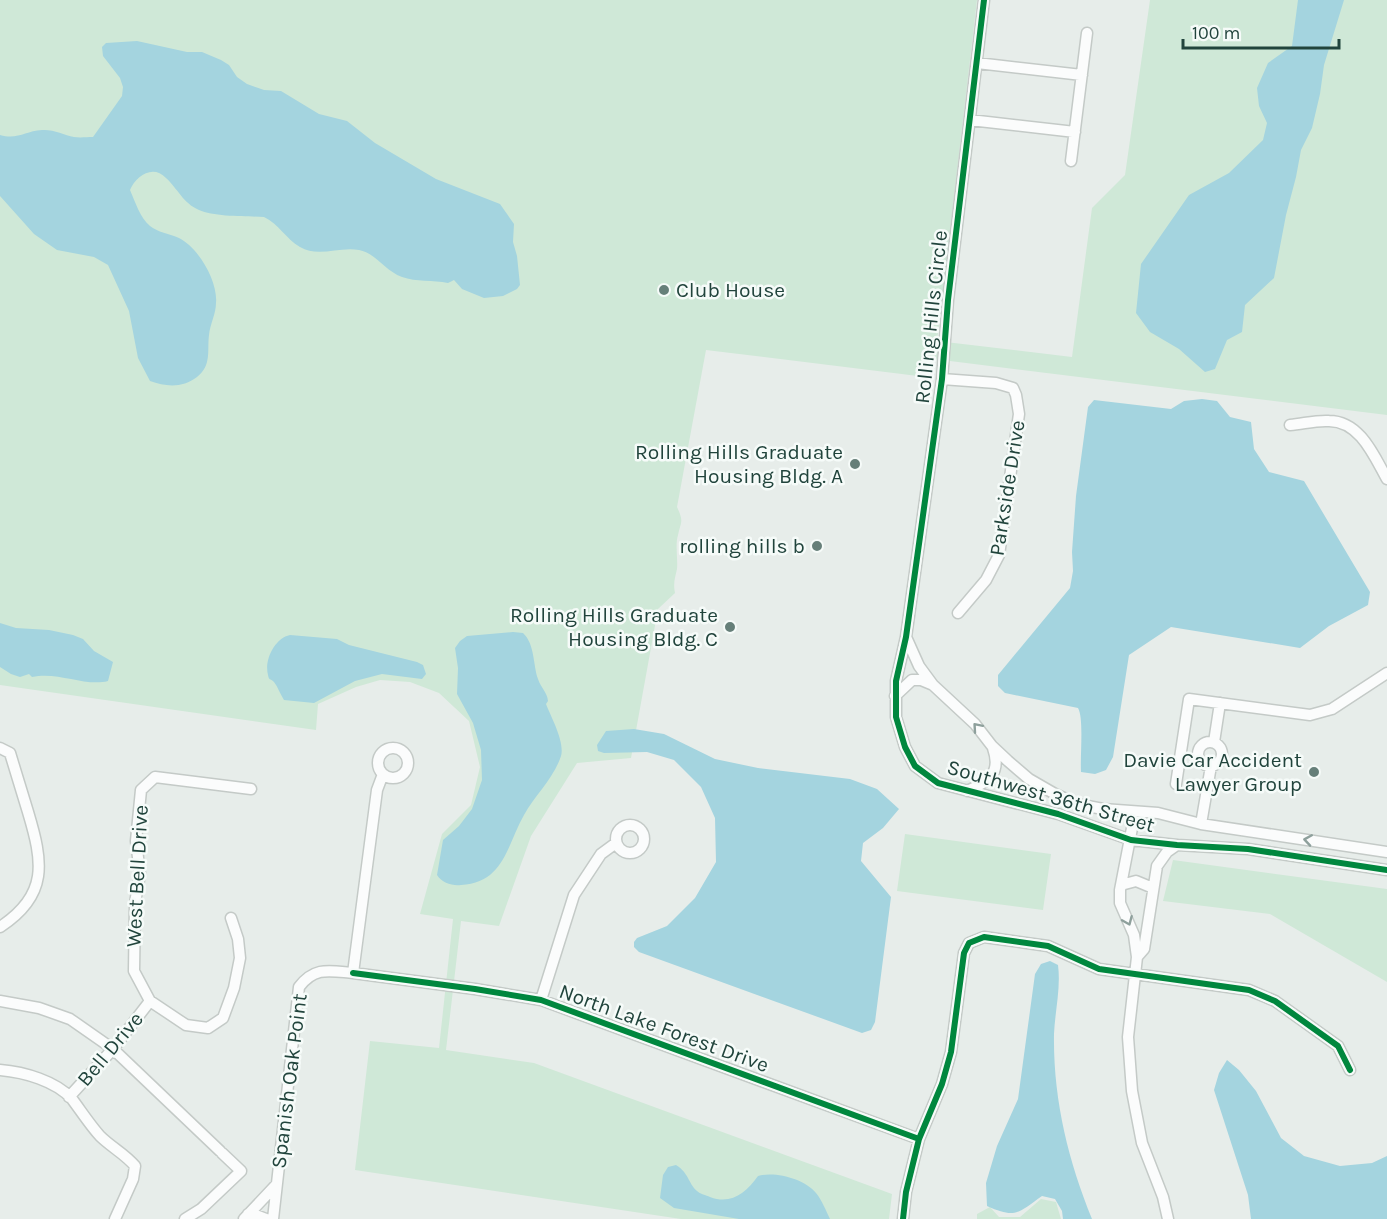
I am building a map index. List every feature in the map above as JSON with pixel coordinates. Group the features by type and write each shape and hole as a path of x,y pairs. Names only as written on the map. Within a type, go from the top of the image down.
{"street":[{"name":"Rolling Hills Circle","path":"906,637 942,379 948,300 984,0"},
{"path":"1071,161 1087,33"},
{"path":"977,63 1082,75"},
{"path":"970,120 1075,132"},
{"name":"Parkside Drive","path":"942,379 996,383 1012,388 1016,395 1019,414 999,555 986,580 958,613"},
{"path":"1290,425 1331,420 1352,428 1367,442 1387,479"},
{"name":"Southwest 36th Street","path":"906,637 919,666 933,685 975,724 992,746 1029,779 1077,804 1102,809 1158,813 1201,824 1387,852"},
{"name":"Southwest 36th Street","path":"906,637 896,681 896,717 905,747 915,766 938,783 1058,813 1131,840 1177,846 1248,849 1387,870"},
{"path":"1176,784 1189,699 1310,715 1332,709 1387,673"},
{"path":"895,696 912,680 921,680 933,685"},
{"path":"1214,742 1220,703"},
{"path":"1214,742 1221,748 1222,756 1218,763 1211,766 1200,761 1198,754 1203,744 1214,742"},
{"path":"966,791 983,784 996,768 997,759 992,746"},
{"path":"0,748 10,753 37,842 40,869 34,893 22,910 0,927"},
{"path":"1201,824 1211,766"},
{"path":"353,973 377,790 383,774"},
{"name":"West Bell Drive","path":"150,1001 134,971 135,903 140,874 136,841 141,790 155,777 251,789"},
{"path":"1138,812 1133,823 1121,885 1120,903 1134,935 1137,957 1128,1037 1132,1091 1142,1143 1163,1197 1168,1219"},
{"path":"1248,849 1251,831"},
{"path":"541,1000 574,895 601,854 616,843"},
{"path":"1137,957 1144,949 1157,866 1167,852 1177,846"},
{"path":"1339,863 1341,846"},
{"path":"1121,885 1136,881 1153,888"},
{"path":"150,1001 186,1025 208,1028 223,1018 234,988 240,958 238,939 231,918"},
{"path":"903,1219 906,1192 920,1139 942,1084 951,1052 964,953 969,943 984,937 1048,946 1099,969 1249,990 1275,1001 1338,1046 1350,1070"},
{"name":"Spanish Oak Point","path":"273,1219 299,987 307,976 321,970 353,973"},
{"name":"North Lake Forest Drive","path":"353,973 541,1000 920,1139"},
{"path":"0,1001 39,1008 70,1019 113,1049 241,1172 201,1214 185,1219"},
{"name":"Bell Drive","path":"69,1097 113,1049 150,1001"},
{"path":"0,1070 26,1074 54,1085 69,1097 100,1136 135,1166 133,1179 115,1219"},
{"name":"Spanish Oak Point","path":"246,1217 276,1185"},
{"name":"Spanish Oak Point","path":"246,1217 253,1214 266,1219"}],"green space":[{"path":"0,0 977,0 937,341 1072,357 1092,208 1125,175 1150,0 1387,0 1387,415 934,359 926,377 706,350 677,507 681,521 677,543 675,593 658,609 631,758 577,763 531,836 499,926 461,921 446,1050 534,1063 892,1194 889,1219 681,1219 355,1170 370,1041 439,1048 453,919 420,914 442,834 471,805 480,767 469,721 439,693 410,682 380,680 356,687 318,704 316,730 0,685"},
{"path":"905,834 1051,854 1043,910 897,891"},
{"path":"1173,860 1387,889 1387,982 1270,914 1163,901"},
{"path":"1041,1199 1056,1202 1061,1219 977,1219 977,1214 990,1207 999,1217 1020,1217"}],"water":[{"path":"1298,0 1344,0 1324,65 1312,128 1301,150 1274,278 1245,305 1242,332 1227,340 1215,369 1205,372 1179,349 1150,332 1136,313 1141,264 1189,195 1229,173 1263,140 1267,123 1259,106 1257,88 1268,63 1292,46"},
{"path":"137,41 187,52 202,52 221,60 247,84 264,90 281,91 319,114 347,121 375,143 436,179 500,204 514,224 513,242 520,285 503,296 484,298 462,289 454,280 448,283 402,277 359,250 314,252 307,250 295,244 264,217 222,215 199,210 189,204 161,174 150,172 136,180 130,190 143,219 150,226 179,238 194,249 206,266 214,285 216,303 207,363 202,372 192,381 180,385 150,381 138,358 129,311 108,265 94,257 57,250 34,234 0,196 0,135 17,136 46,130 74,137 93,137 122,96 123,87 120,78 103,56 102,47 106,43"},
{"path":"1202,399 1217,401 1230,417 1251,422 1254,449 1269,472 1304,481 1370,592 1368,605 1329,626 1300,648 1171,627 1129,655 1113,757 1106,770 1095,774 1081,772 1081,728 1078,708 1005,693 998,686 998,675 1070,588 1073,571 1076,496 1088,407 1094,400 1171,409 1184,401"},
{"path":"0,623 16,628 49,630 83,639 94,651 113,662 108,681 90,682 52,676 32,677 29,674 20,677 11,674 0,667"},
{"path":"523,633 530,643 536,673 546,695 548,701 546,704 561,744 561,756 554,772 528,808 508,850 495,870 475,883 451,884 444,882 437,875 443,840 459,826 472,809 482,780 481,750 473,723 457,694 458,668 455,648 467,636"},
{"path":"290,635 337,639 349,645 417,662 423,665 426,674 422,679 382,674 355,681 314,703 284,700 274,682 269,678 267,669 269,657 275,645"},
{"path":"634,729 664,734 715,759 758,768 850,779 877,789 899,809 883,828 863,843 861,861 891,897 875,1022 871,1030 862,1033 639,952 634,947 637,938 667,926 695,898 716,862 715,818 701,787 674,760 647,752 604,753 598,751 597,745 606,731"},
{"path":"1050,961 1058,965 1059,974 1054,1058 1059,1106 1069,1152 1092,1219 1063,1219 1062,1211 1055,1199 1042,1196 1022,1210 1011,1213 987,1206 986,1183 997,1146 1018,1099 1035,974 1041,964"},
{"path":"1227,1060 1239,1070 1256,1091 1281,1138 1304,1156 1340,1166 1372,1163 1387,1156 1387,1219 1251,1219 1248,1195 1214,1090 1219,1073"},
{"path":"676,1165 684,1171 698,1192 718,1199 737,1196 758,1176 789,1177 805,1184 816,1193 830,1219 739,1219 674,1208 660,1198 663,1175 668,1167"}],"cycle path":[{"path":"984,0 948,300 942,379 906,637 896,681 896,717 905,747 915,766 938,783 1058,814 1131,840 1248,849 1387,870"},
{"path":"903,1219 906,1192 919,1139 942,1084 951,1052 964,953 969,943 984,937 1048,946 1099,969 1249,990 1275,1001 1338,1046 1350,1070"},
{"path":"353,973 541,1000 919,1139"}],"place":[{"name":"Club House","path":"664,290"},
{"name":"Rolling Hills Graduate Housing Bldg. A","path":"855,464"},
{"name":"rolling hills b","path":"817,546"},
{"name":"Rolling Hills Graduate Housing Bldg. C","path":"730,627"},
{"name":"Davie Car Accident Lawyer Group","path":"1314,772"}]}
